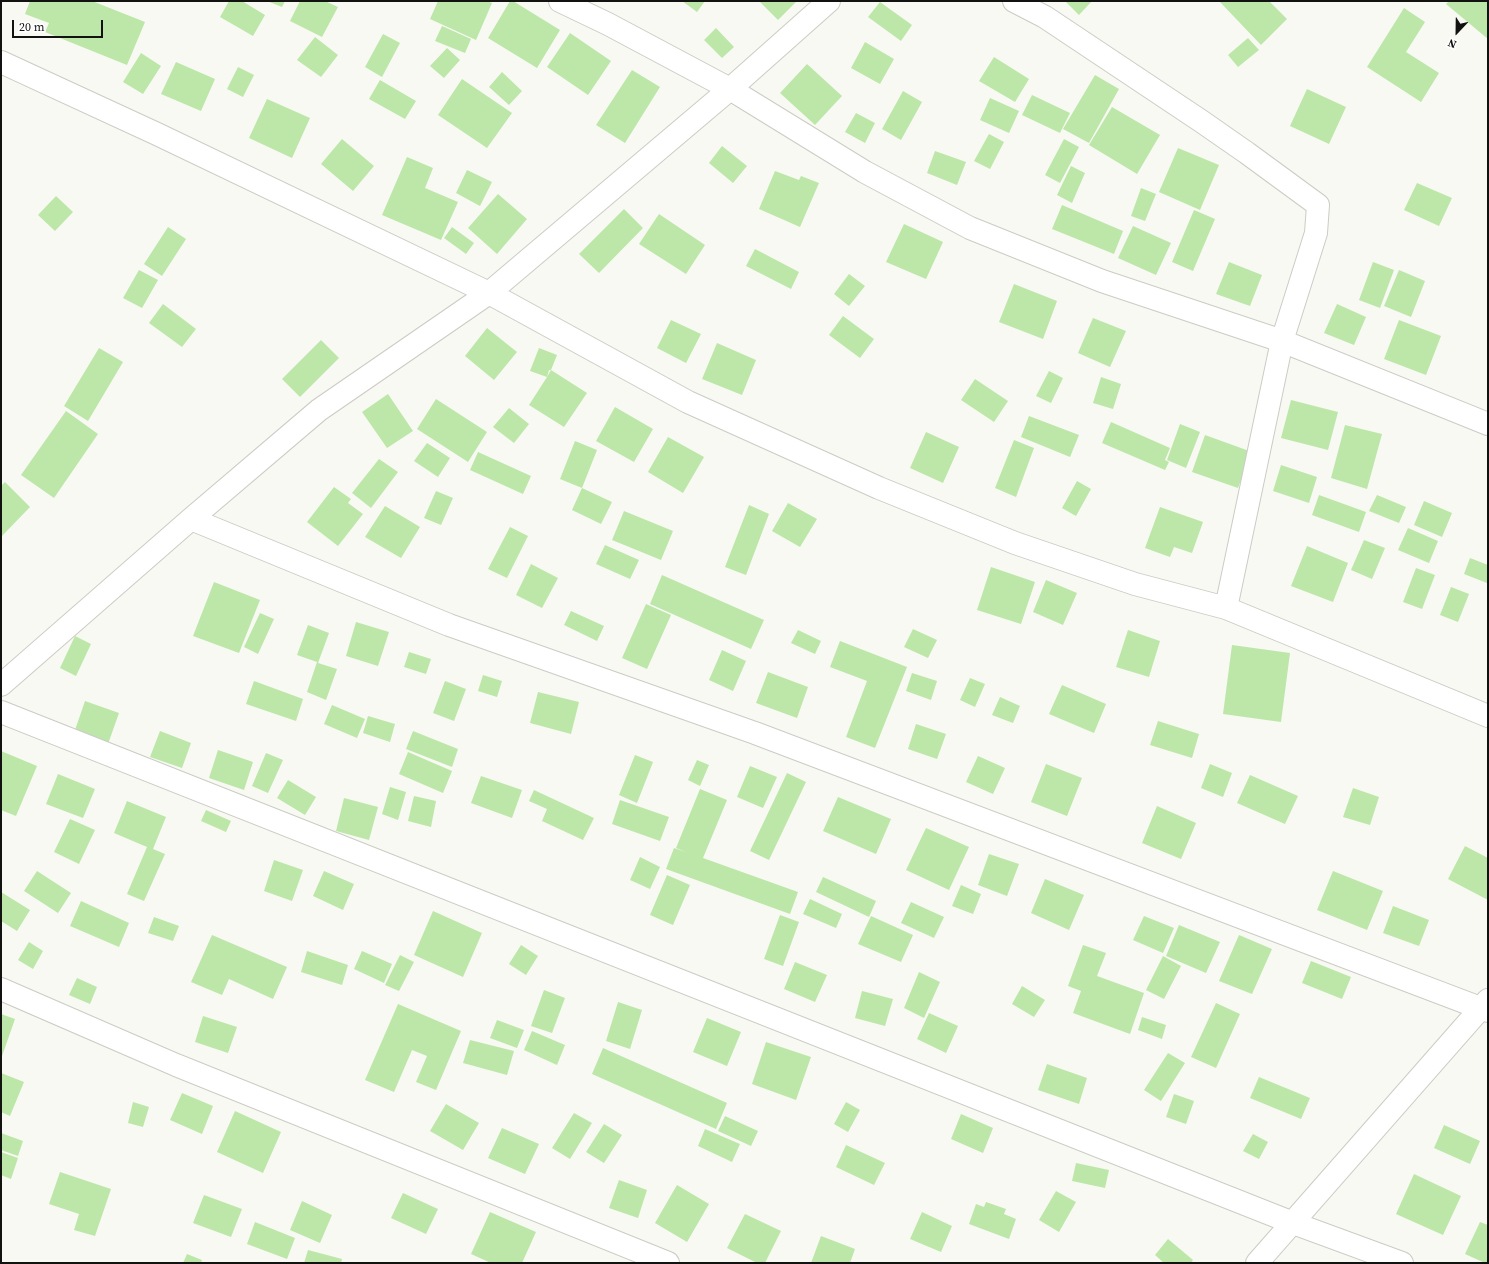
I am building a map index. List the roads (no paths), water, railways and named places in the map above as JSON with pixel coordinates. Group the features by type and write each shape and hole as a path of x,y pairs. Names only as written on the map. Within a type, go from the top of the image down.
{"street":[{"path":"560,1 608,24 730,88 865,172 970,228 1102,281 1282,341 1488,424"},
{"path":"1,685 190,519 319,410 489,293 730,88 829,1"},
{"path":"1014,1 1045,17 1200,121 1247,153 1318,206 1316,233 1282,341 1226,608"},
{"path":"1,62 157,134 489,293 688,402 879,488 1015,543 1135,584 1226,608 1488,716"},
{"path":"190,519 448,625 755,733 1486,1006 1257,1263"},
{"path":"1,712 1293,1223 1402,1263"},
{"path":"1,989 176,1064 668,1263"}]}
